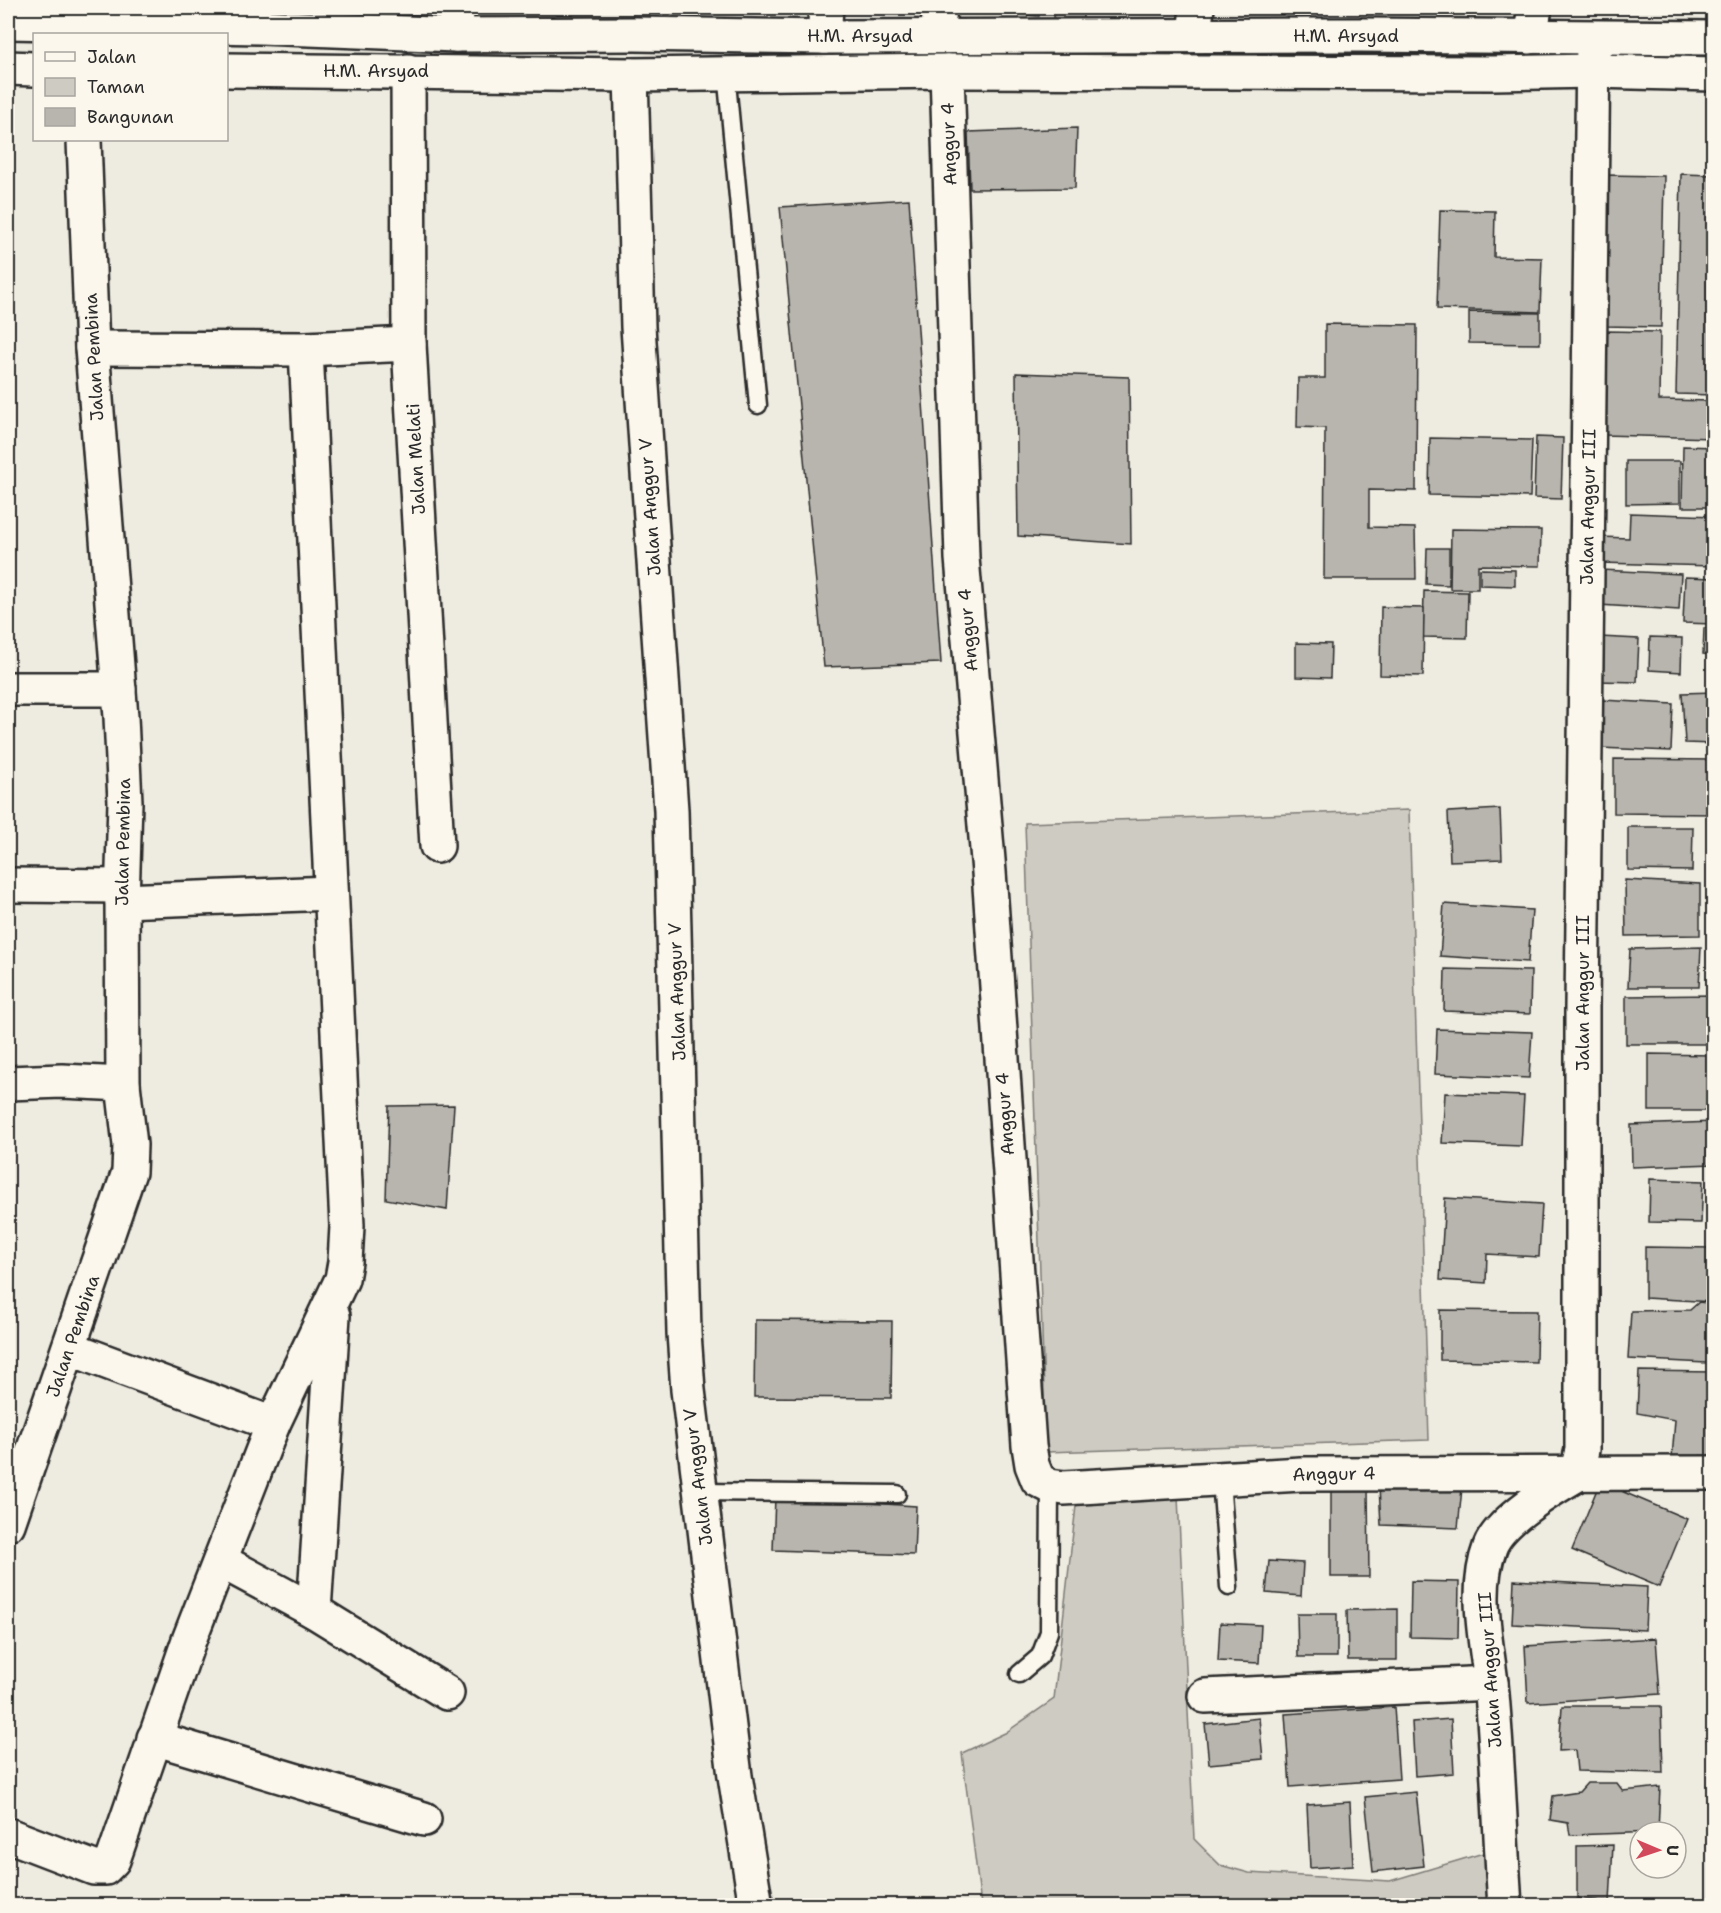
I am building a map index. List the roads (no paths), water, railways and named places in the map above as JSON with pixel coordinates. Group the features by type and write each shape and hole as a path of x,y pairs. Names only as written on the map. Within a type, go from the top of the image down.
{"street":[{"name":"H.M. Arsyad","path":"8,22 94,16 260,17 456,21 635,34 825,22 1533,22 1593,37 1713,38"},
{"name":"Jalan Anggur III","path":"1505,1905 1491,1683 1484,1633 1482,1594 1485,1566 1491,1545 1502,1530 1529,1505 1576,1474 1582,1450 1582,1008 1593,37"},
{"path":"8,68 33,69"},
{"name":"H.M. Arsyad","path":"228,70 631,75 947,71 1481,73 1593,71 1713,74"},
{"name":"Jalan Melati","path":"408,71 410,344 437,846"},
{"name":"Anggur 4","path":"947,71 962,558 988,872 1029,1446 1032,1465 1038,1480 1050,1486 1064,1488 1312,1474 1713,1473"},
{"name":"Jalan Anggur V","path":"631,75 638,327 671,810 684,1334 688,1390 735,1776 756,1905"},
{"name":"Jalan Pembina","path":"8,1524 129,1172 130,1145 123,1084 122,893 125,802 119,689 92,348 84,141"},
{"path":"92,348 306,349 410,344"},
{"path":"8,1835 94,1868 105,1868 113,1860 189,1640 273,1424 342,1280 346,1226 306,349"},
{"path":"8,689 119,689"},
{"path":"8,885 122,893 331,893"},
{"path":"8,1083 62,1081 123,1084"},
{"path":"314,1611 334,1297"},
{"path":"69,1347 273,1424"},
{"path":"221,1561 314,1611 447,1693"},
{"path":"1205,1696 1491,1683"},
{"path":"154,1738 424,1819"}],"lane":[{"path":"726,72 758,405"},
{"path":"1221,1479 1229,1587"},
{"path":"1019,1674 1040,1656 1049,1632 1050,1486"},
{"path":"700,1492 897,1494"}]}
